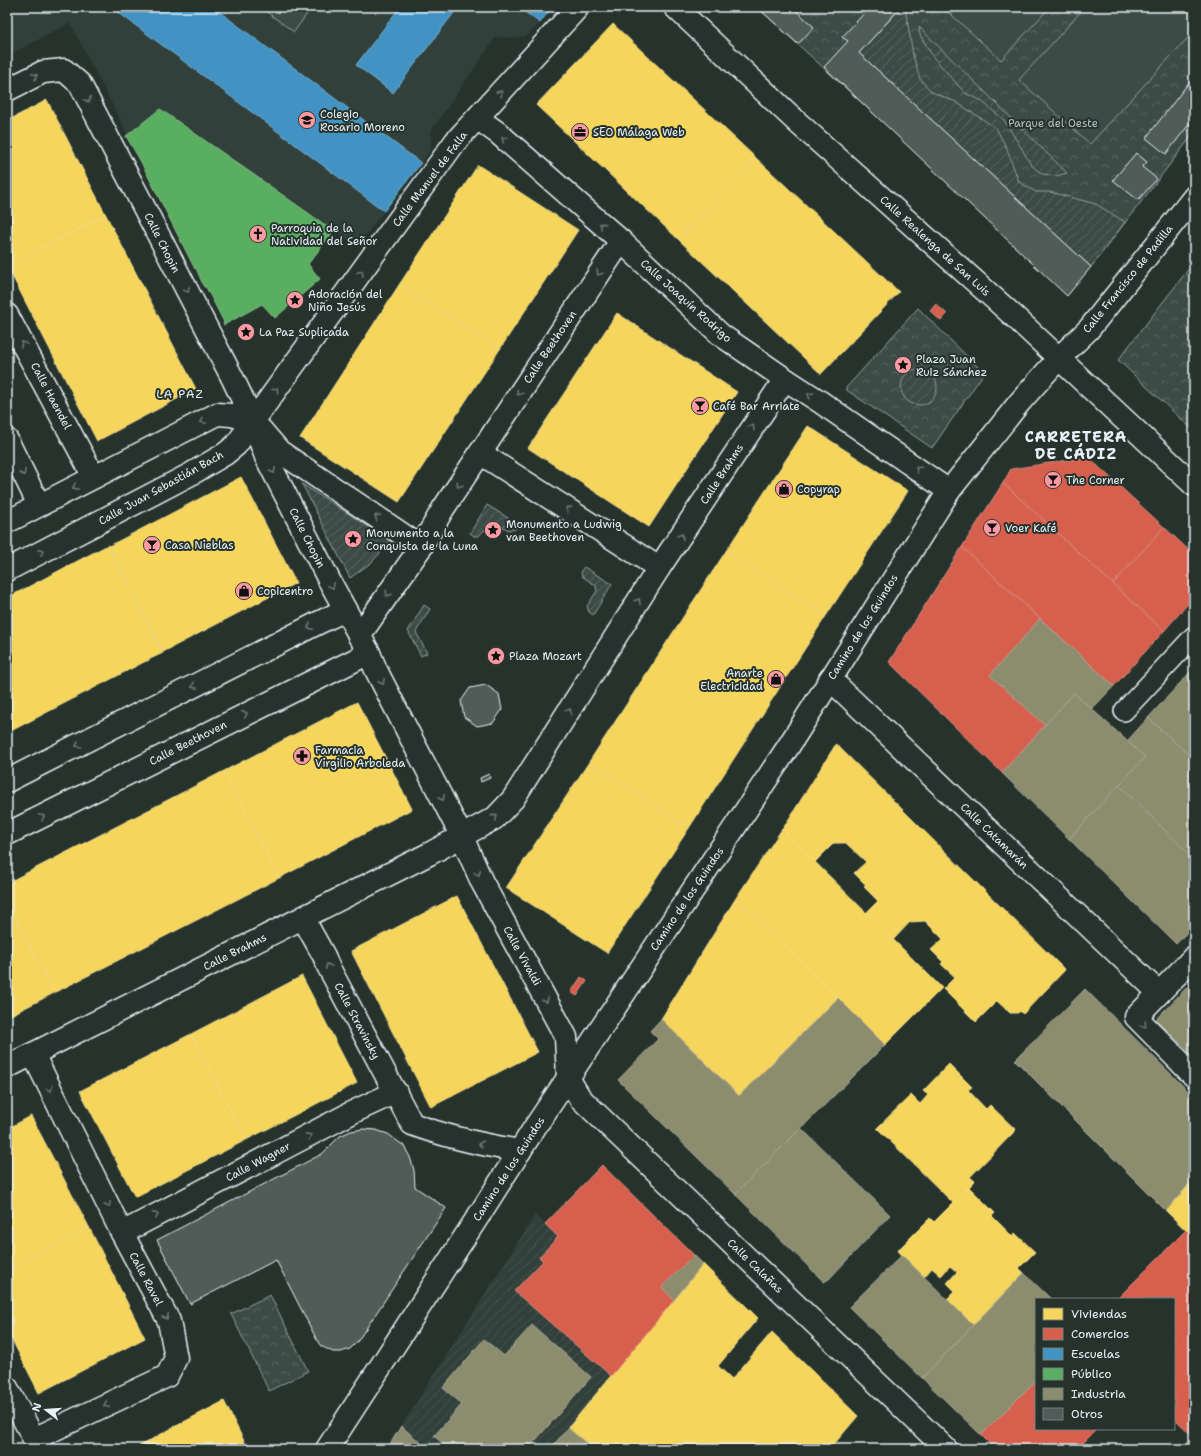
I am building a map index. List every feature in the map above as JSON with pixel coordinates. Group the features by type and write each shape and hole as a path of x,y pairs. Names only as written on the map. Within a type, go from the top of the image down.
{"street":[{"name":"Calle Manuel de Falla","path":"253,421 455,142 578,7"},
{"name":"Calle Realenga de San Luis","path":"675,7 797,122 1059,358 1194,485"},
{"name":"Calle Chopin","path":"7,90 43,72 64,70 80,84 228,370 253,421 266,457 345,610"},
{"name":"Calle Joaquín Rodrigo","path":"477,118 498,133 621,241 721,335 949,491"},
{"name":"Calle Francisco de Padilla","path":"1059,358 1089,329 1194,197"},
{"name":"Calle Beethoven","path":"480,453 621,241"},
{"name":"Calle Haendel","path":"7,315 94,477"},
{"name":"Camino de los Guindos","path":"327,1449 520,1151 788,747 949,491 1019,403 1059,358"},
{"name":"Calle Brahms","path":"659,568 784,379"},
{"path":"7,522 216,414 231,415 253,421"},
{"name":"Calle Chopin","path":"253,421 279,451 421,547"},
{"name":"Calle Juan Sebastián Bach","path":"7,570 191,474 218,458 236,445 253,421"},
{"path":"7,440 39,506"},
{"path":"7,781 345,610 364,644 462,837 495,818 513,799 659,568 480,453 443,509 364,644"},
{"name":"Calle Beethoven","path":"7,834 364,644"},
{"name":"Calle Catamarán","path":"830,679 1159,993"},
{"name":"Calle Brahms","path":"7,1067 462,837"},
{"name":"Calle Vivaldi","path":"462,837 482,882 566,1037 568,1078"},
{"name":"Calle Stravinsky","path":"303,918 412,1124 439,1134 489,1146 520,1151"},
{"path":"1194,957 1136,1018 1194,1076"},
{"name":"Calle Ravel","path":"7,1388 34,1439 167,1376 176,1358 169,1321 122,1233 32,1054"},
{"name":"Calle Calañas","path":"568,1078 580,1098 946,1449"},
{"name":"Calle Wagner","path":"122,1233 353,1112 396,1092"}],"lane":[{"path":"1124,711 1194,636"}],"shaded area":[{"name":"Colegio Rosario Moreno","path":"7,7 552,7 540,23 526,36 514,38 496,37 431,131 431,149 421,163 364,237 348,240 160,109 128,135 70,23 7,56"},
{"path":"602,1165 758,1318 721,1363 701,1345 714,1449 387,1449 535,1215 545,1224"}],"green space":[{"path":"260,7 312,7 294,32"},
{"name":"Parque del Oeste","path":"757,7 1194,7 1194,133 1091,267 899,137"},
{"path":"901,7 905,7 913,55 920,79 932,92 956,102 996,128 1006,147 1019,182 1036,192 1050,192 1096,204 1125,222 1091,267 859,53"},
{"path":"943,7 1050,7 1001,60"},
{"path":"1085,7 1194,7 1194,31 1090,144 1019,80"},
{"path":"919,27 1067,173 1056,176 1042,174 1031,165 1004,120 980,100 965,93 933,57 920,35"},
{"path":"1194,262 1194,431 1118,360"},
{"name":"Plaza Juan Ruiz Sánchez","path":"918,308 984,373 932,448 845,389"},
{"path":"923,369 932,374 936,380 936,394 932,400 923,405 915,405 906,400 902,394 901,383 906,374 912,370"},
{"path":"302,484 391,541 372,562 350,578"},
{"path":"487,505 518,524 516,529 509,530 503,527 494,534 484,530 479,536 474,536 470,533"},
{"path":"584,567 612,584 593,615 589,612 587,606 597,591 596,586 582,576 581,571"},
{"path":"424,605 430,609 416,632 427,653 421,656 408,631"},
{"path":"270,1295 308,1371 269,1391 231,1314"}],"building: Viviendas":[{"path":"613,24 756,158 679,240 536,105"},
{"path":"47,100 106,215 7,266 7,121"},
{"path":"756,158 899,292 821,374 679,240"},
{"path":"478,165 578,230 500,349 399,285"},
{"path":"106,215 196,389 97,441 7,266"},
{"path":"399,285 500,349 399,502 300,438"},
{"path":"617,313 737,392 649,527 528,448"},
{"path":"808,426 908,491 826,616 726,551"},
{"path":"241,477 296,583 163,652 109,546"},
{"path":"108,545 163,653 7,733 7,598"},
{"path":"726,551 826,616 689,828 589,762"},
{"path":"357,702 412,809 279,878 224,771"},
{"path":"836,744 1065,970 1023,1014 1020,1011 1018,1013 1010,1013 997,1001 976,1022 943,989 955,977 941,964 943,962 931,950 943,939 925,921 910,922 893,940 866,913 878,901 864,887 866,885 854,873 866,862 846,843 834,843 815,862 782,830"},
{"path":"589,762 689,828 607,953 506,888"},
{"path":"224,771 279,878 54,993 7,901 7,883"},
{"path":"782,829 942,988 885,1045 736,898"},
{"path":"457,896 538,1052 431,1107 351,951"},
{"path":"736,898 838,998 739,1096 661,1019"},
{"path":"7,901 54,993 7,1017"},
{"path":"302,976 357,1083 246,1140 191,1034"},
{"path":"191,1034 246,1140 135,1197 80,1091"},
{"path":"949,1064 972,1087 968,1090 986,1109 990,1105 1016,1130 970,1177 975,1181 953,1203 877,1128 911,1095 920,1104 928,1095 923,1091"},
{"path":"31,1116 89,1227 7,1270 7,1129"},
{"path":"1194,1178 1194,1238 1166,1211"},
{"path":"969,1187 995,1213 992,1216 1012,1236 1015,1233 1035,1252 1019,1268 1024,1273 973,1325 947,1299 955,1291 947,1283 957,1272 950,1266 941,1276 932,1268 924,1277 897,1251 930,1218 934,1222"},
{"path":"89,1227 145,1338 39,1393 7,1330 7,1270"},
{"path":"703,1264 758,1318 718,1366 732,1379 772,1332 858,1416 830,1449 593,1449 568,1428"},
{"path":"224,1401 248,1449 134,1449 176,1426"}],"building: Comercios":[{"path":"936,304 947,314 941,321 930,311"},
{"path":"1088,457 1164,527 1113,584 1003,483 1011,469"},
{"path":"1003,483 1164,631 1114,686 962,547"},
{"path":"1164,527 1194,555 1194,597 1164,631 1113,584"},
{"path":"962,547 1040,619 990,675 1045,725 1002,773 889,662"},
{"path":"581,977 587,981 577,996 571,992"},
{"path":"602,1165 694,1255 662,1287 674,1300 611,1376 514,1291 543,1261 539,1257 558,1237 545,1224"},
{"path":"1186,1230 1194,1238 1194,1437 1175,1419 1175,1298 1118,1298"},
{"path":"1035,1381 1035,1430 1096,1430 1077,1449 995,1449 981,1435"}],"building: Escuelas":[{"path":"111,7 213,7 421,163 384,211"},
{"path":"400,7 452,7 456,10 393,93 356,65"},
{"path":"518,7 552,7 540,23"}],"building: Público":[{"name":"Parroquia de la Natividad del Señor","path":"160,109 334,231 308,264 320,279 275,318 262,304 224,325 224,322 206,287 204,287 196,268 195,269 140,160 126,136"}],"building: Industria":[{"path":"1040,619 1114,686 1092,709 1074,693 1045,725 990,675"},
{"path":"1194,668 1194,760 1148,718"},
{"path":"1074,693 1145,757 1069,839 1002,773"},
{"path":"1148,718 1194,760 1194,859 1119,785 1145,757 1127,741"},
{"path":"1119,785 1194,859 1194,925 1176,944 1069,839"},
{"path":"1194,980 1194,1057 1156,1019"},
{"path":"1085,989 1194,1097 1194,1178 1166,1211 1015,1060"},
{"path":"838,998 885,1045 735,1194 618,1080 658,1039 650,1031 661,1019 739,1096"},
{"path":"801,1128 890,1215 829,1279 824,1282 735,1194"},
{"path":"694,1255 703,1264 674,1300 662,1287"},
{"path":"902,1255 973,1325 922,1378 849,1307"},
{"path":"1024,1273 1050,1298 1035,1298 1035,1381 981,1435 922,1378"},
{"path":"532,1325 591,1377 528,1449 449,1449 434,1436 462,1404 443,1388 484,1339 504,1356"},
{"path":"401,1426 428,1449 387,1449"},
{"path":"568,1428 593,1449 550,1449"}],"building: Otros":[{"path":"757,7 792,7 814,27 798,44"},
{"path":"870,7 901,7 859,53 1091,267 1067,296 824,67 848,41 842,37"},
{"path":"1194,76 1194,118 1166,154 1146,138"},
{"path":"1136,153 1147,162 1142,167 1157,179 1138,200 1113,180"},
{"path":"486,685 499,694 502,710 493,723 477,726 464,717 461,701 470,688"},
{"path":"489,774 490,778 481,782 480,778"},
{"path":"363,1129 376,1130 388,1134 404,1146 410,1157 414,1170 415,1187 446,1208 357,1342 350,1349 341,1352 333,1352 321,1346 276,1260 190,1304 157,1240 322,1154 340,1136 351,1131"}],"place":[{"name":"Colegio Rosario Moreno","path":"307,120"},
{"name":"SEO Málaga Web","path":"580,132"},
{"name":"Parroquia de la Natividad del Señor","path":"258,234"},
{"name":"Adoración del Niño Jesús","path":"295,300"},
{"name":"La Paz Suplicada","path":"246,332"},
{"name":"Plaza Juan Ruiz Sánchez","path":"903,365"},
{"name":"Café Bar Arriate","path":"700,406"},
{"name":"The Corner","path":"1053,480"},
{"name":"Copyrap","path":"784,489"},
{"name":"Voer Kafé","path":"992,528"},
{"name":"Monumento a Ludwig van Beethoven","path":"493,530"},
{"name":"Monumento a la Conquista de la Luna","path":"353,539"},
{"name":"Casa Nieblas","path":"152,545"},
{"name":"Copicentro","path":"244,591"},
{"name":"Plaza Mozart","path":"496,656"},
{"name":"Anarte Electricidad","path":"776,679"},
{"name":"Farmacia Virgilio Arboleda","path":"302,756"}],"district":[{"name":"LA PAZ","path":"180,394"},
{"name":"CARRETERA DE CÁDIZ","path":"1076,446"}]}
